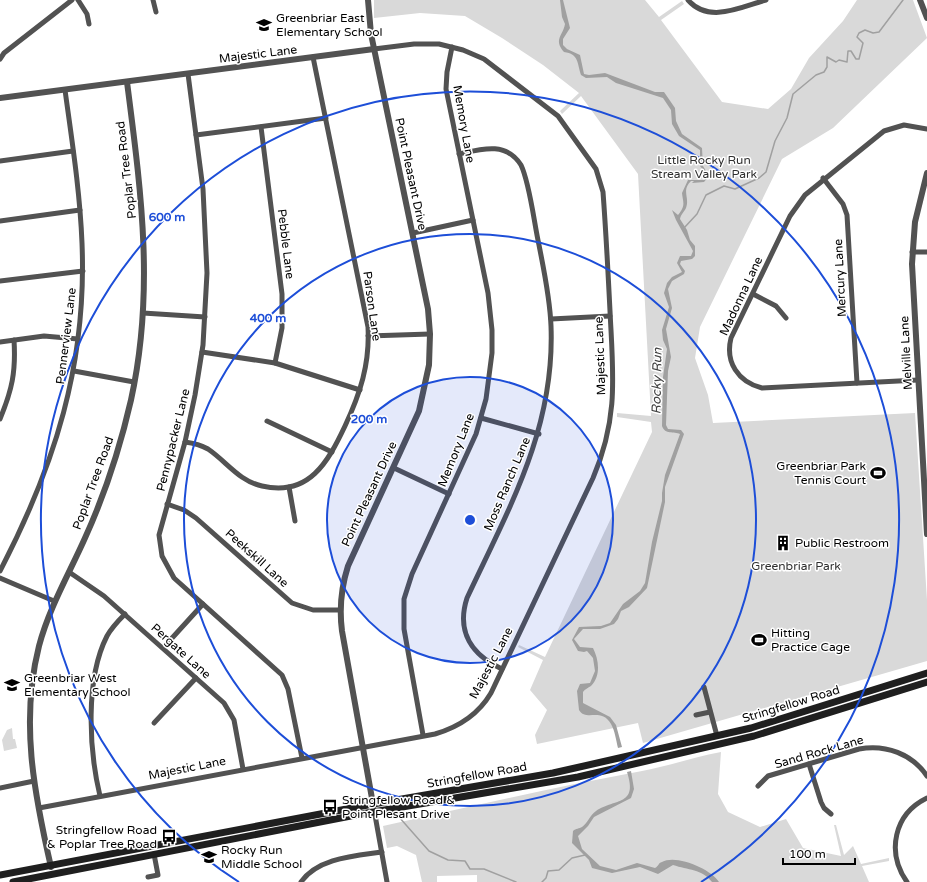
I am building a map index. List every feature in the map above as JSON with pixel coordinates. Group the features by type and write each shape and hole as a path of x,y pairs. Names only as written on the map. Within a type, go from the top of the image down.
{"main road":[{"name":"Stringfellow Road","path":"0,875 51,867 373,804 552,773 772,722 927,673"},
{"name":"Stringfellow Road","path":"13,882 53,879 154,854 374,812 560,781 712,747 798,723 927,682"},
{"name":"Poplar Tree Road","path":"51,867 53,879"}],"street":[{"path":"0,59 4,53 72,0"},
{"path":"78,0 87,14 89,24"},
{"path":"153,0 156,12"},
{"name":"Point Pleasant Drive","path":"368,0 368,14 374,49 428,309 430,334 429,365 423,397 413,426 348,566 341,590 340,610 374,812 388,882"},
{"path":"688,0 702,10 718,13 766,0"},
{"path":"920,0 927,18"},
{"name":"Majestic Lane","path":"0,98 425,43 452,47 484,59 549,108 565,125 596,169 603,192 614,387 610,426 592,478 487,699 472,716 450,729 423,735 39,808"},
{"name":"Memory Lane","path":"423,735 404,629 403,608 406,591 412,574 471,446 481,418 490,376 492,330 488,293 446,89 447,72 452,47"},
{"name":"Parson Lane","path":"185,442 208,450 237,474 252,483 268,487 289,486 302,482 315,474 326,463 360,390 367,361 368,336 364,304 313,57"},
{"name":"Pennypacker Lane","path":"188,74 206,232 205,317 202,352 185,442 159,535 162,556 174,578 277,670 285,680 302,758"},
{"name":"Poplar Tree Road","path":"51,867 34,781 29,739 31,690 39,646 54,601 92,522 118,453 134,382 143,313 145,264 143,219 127,82"},
{"name":"Pennerview Lane","path":"0,571 26,520 45,474 62,422 74,371 83,271 80,210 65,90"},
{"path":"196,135 326,118"},
{"name":"Madonna Lane","path":"918,380 770,388 755,386 745,381 733,366 730,358 730,345 795,206 809,190 889,128 909,125 927,129"},
{"name":"Pebble Lane","path":"261,127 282,294 282,328 275,363"},
{"name":"Moss Ranch Lane","path":"459,154 486,148 497,148 508,152 521,165 545,275 551,319 550,378 539,434 525,473 467,598 464,609 464,628 470,643 486,661 502,669"},
{"path":"0,161 73,151"},
{"name":"Melville Lane","path":"927,173 915,222 912,252 918,380 924,421 927,534"},
{"name":"Mercury Lane","path":"823,178 843,204 847,215 857,383"},
{"path":"0,221 80,210"},
{"path":"413,234 473,220"},
{"path":"912,252 927,252"},
{"path":"0,281 83,271"},
{"path":"753,294 776,306 786,318"},
{"path":"143,313 205,317"},
{"path":"551,319 610,316"},
{"path":"368,336 430,334"},
{"path":"0,342 49,336 78,339"},
{"path":"0,419 13,386 15,362 14,340"},
{"path":"202,352 275,363 360,390"},
{"path":"74,371 134,382"},
{"path":"481,418 539,434"},
{"path":"267,421 332,452"},
{"path":"394,468 449,494"},
{"path":"289,486 296,521"},
{"name":"Peekskill Lane","path":"167,504 184,510 196,518 292,603 308,609 340,610"},
{"name":"Pergate Lane","path":"69,572 96,589 224,703 234,720 243,769"},
{"path":"0,578 54,601"},
{"path":"163,648 203,604"},
{"path":"100,796 91,742 94,691 105,641 112,628 125,614"},
{"path":"154,723 196,678"},
{"path":"704,687 716,736"},
{"path":"696,715 710,712"},
{"name":"Sand Rock Lane","path":"758,786 768,776 859,749 884,748 906,756 920,767 927,776"},
{"path":"809,764 821,802 824,808 831,814"},
{"path":"0,788 34,781"},
{"path":"907,882 897,864 894,850 896,836 905,815 914,806 927,798"},
{"path":"301,882 313,869 326,863 382,852"},
{"path":"148,877 158,875 154,854"}],"green space":[{"path":"374,0 645,0 659,17 682,1 684,4 661,20 722,102 768,109 791,89 809,58 843,21 857,0 913,0 927,38 833,128 782,159 700,327 695,358 708,395 713,423 915,413 927,600 927,661 643,743 638,723 537,744 535,735 547,710 530,690 543,660 518,647 519,645 545,657 652,432 651,422 617,417 617,413 651,416 638,174 581,96 562,114 560,111 579,93 543,65 465,16 420,13 374,18"},
{"path":"12,728 13,739 15,739 17,748 4,751 2,740 7,730"},
{"path":"721,752 718,794 728,812 760,827 786,819 803,848 841,856 834,825 836,825 844,855 853,846 861,864 889,858 889,861 862,866 869,882 477,882 477,875 437,876 437,882 422,882 416,855 397,846 387,848 383,826 544,790 652,769"}],"shaded area":[{"name":"Rocky Run","path":"560,0 563,0 570,28 563,39 563,45 567,49 580,55 584,74 589,75 605,73 655,92 664,92 675,108 676,121 682,134 702,148 703,166 709,176 704,182 692,183 694,181 691,181 688,185 686,191 687,204 680,219 687,230 690,240 695,246 695,256 692,259 681,261 680,264 685,271 684,274 672,281 668,289 672,308 666,329 671,357 668,371 666,425 668,429 681,430 684,434 665,487 665,502 647,588 629,607 621,611 614,624 600,629 583,629 574,639 580,647 593,648 598,663 598,673 594,682 583,692 583,703 610,717 616,725 622,747 618,748 614,730 607,719 598,715 586,715 579,710 577,691 580,684 590,683 595,671 593,658 587,651 578,651 572,640 579,627 601,626 610,623 623,604 640,591 645,583 652,542 662,501 665,475 680,434 667,432 662,426 663,377 667,349 663,340 662,330 669,307 664,293 667,283 672,277 682,272 677,263 680,256 691,256 693,251 672,210 678,215 682,209 682,193 688,180 704,180 707,175 700,166 700,150 679,136 672,124 671,110 663,98 616,83 607,77 586,78 581,75 575,57 564,52 559,44 565,24 562,17"},
{"path":"631,771 634,789 631,798 594,817 588,826 578,836 582,849 600,866 616,870 637,863 655,868 661,862 676,860 693,864 709,872 719,882 712,882 704,875 694,870 673,865 658,874 640,867 612,873 592,868 589,860 572,843 573,831 584,826 596,811 627,796 630,791 630,783 627,772"}],"waterway":[{"path":"684,228 697,214 706,195 724,186 735,189 759,178 766,172 775,141 787,118 793,94 816,75 824,72 827,67 827,57 836,62 839,60 847,62 848,51 851,51 856,59 859,59 863,43 857,37 859,33 865,30 873,33 879,32 903,0"},
{"path":"399,817 429,851 448,860 465,861 470,869 484,869 516,882"},
{"path":"542,882 546,878 548,871 559,870 572,858 585,855"}],"place":[{"name":"Greenbriar East Elementary School","path":"264,25"},
{"name":"Greenbriar Park Tennis Court","path":"878,473"},
{"name":"Public Restroom","path":"783,543"},
{"name":"Hitting Practice Cage","path":"759,640"},
{"name":"Greenbriar West Elementary School","path":"12,685"},
{"name":"Stringfellow Road & Point Plesant Drive","path":"330,807"},
{"name":"Stringfellow Road & Poplar Tree Road","path":"169,837"},
{"name":"Rocky Run Middle School","path":"209,857"}],"park label":[{"name":"Little Rocky Run Stream Valley Park","path":"704,167"},
{"name":"Greenbriar Park","path":"796,566"}]}
